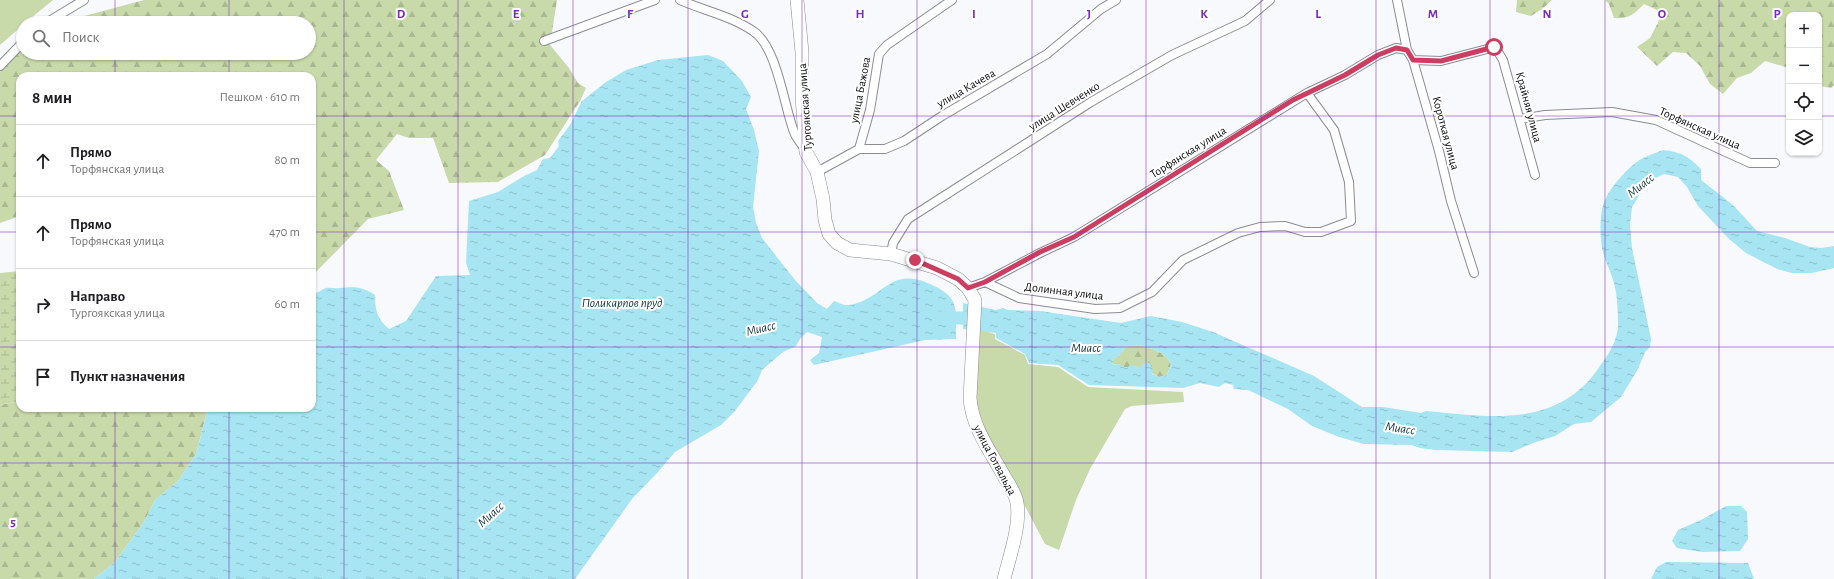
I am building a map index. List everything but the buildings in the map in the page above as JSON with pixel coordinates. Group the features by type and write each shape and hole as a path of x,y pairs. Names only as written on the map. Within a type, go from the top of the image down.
{"main road":[{"name":"Тургоякская улица","path":"797,0 802,52 802,97 806,152 817,172 823,199 825,220 829,234 837,243 850,250 892,254 937,268 958,279 968,288 975,300"},
{"name":"улица Готвальда","path":"975,300 972,340 971,412 975,424 1010,485 1017,503 1016,525 1004,579"}],"street":[{"path":"58,16 84,0"},
{"path":"544,41 655,0"},
{"path":"680,0 697,8 733,19 755,32 768,48 794,133 806,152"},
{"name":"улица Бажова","path":"858,149 870,110 879,54 887,45 952,0"},
{"name":"улица Качева","path":"817,172 858,149 885,149 904,141 942,116 1046,54 1101,9 1116,0"},
{"name":"улица Шевченко","path":"892,254 893,243 908,219 1091,102 1172,55 1245,21 1270,0"},
{"name":"Короткая улица","path":"1397,0 1407,50 1413,60 1439,151 1451,201 1474,273"},
{"name":"Крайняя улица","path":"1413,60 1441,61 1494,47 1503,60 1534,175"},
{"name":"Торфянская улица","path":"985,282 1040,252 1074,237 1307,92 1345,75 1378,55 1396,48 1407,50"},
{"path":"0,66 16,49"},
{"name":"Долинная улица","path":"985,282 1019,298 1095,309 1120,308 1152,292 1183,260 1238,233 1260,227 1285,226 1305,232 1321,232 1351,221 1349,182 1334,130 1307,92"},
{"name":"Торфянская улица","path":"1520,119 1545,115 1612,112 1656,120 1750,163 1775,163"},
{"path":"968,288 985,282"}],"green space":[{"path":"0,0 53,0 34,16 16,16 16,31 0,45"},
{"path":"144,0 557,0 550,45 569,68 578,83 586,88 580,101 545,155 498,182 449,183 433,138 409,138 397,134 376,160 389,171 404,210 368,219 316,272 316,72 16,72 16,217 0,223 0,66 16,49 16,60 316,60 316,16 84,16"},
{"path":"1517,0 1552,0 1531,16 1516,12"},
{"path":"1605,0 1834,0 1834,85 1831,88 1822,86 1822,12 1786,12 1786,67 1765,61 1751,73 1737,78 1723,94 1710,84 1700,66 1686,53 1673,52 1657,66 1637,47 1650,38 1663,13 1644,4 1628,17 1614,18 1609,4"},
{"path":"16,271 16,402 0,405 0,273"},
{"path":"979,329 995,334 995,339 1025,355 1028,364 1058,367 1088,387 1183,392 1184,402 1132,406 1125,409 1090,469 1076,500 1059,550 1045,544 975,412"},
{"path":"1139,345 1158,351 1165,356 1171,364 1167,375 1159,377 1139,367 1130,366 1126,368 1118,364 1112,365 1114,358 1119,356 1125,347"},
{"path":"16,402 16,412 207,412 196,454 178,481 155,500 144,522 115,562 94,579 0,579 0,405"}],"water":[{"name":"Поликарпов пруд","path":"708,55 723,61 742,81 751,97 746,109 754,130 759,151 753,207 756,223 762,238 795,280 817,303 827,309 834,301 849,305 861,302 895,281 916,279 940,289 952,300 956,313 956,339 925,340 814,365 810,360 819,353 822,337 807,332 796,346 783,352 762,370 758,380 735,411 721,425 675,452 632,499 575,579 94,579 115,562 144,522 155,500 178,481 196,454 207,412 316,412 316,293 328,288 353,287 361,289 375,295 379,318 389,329 406,321 436,276 470,275 466,263 469,201 498,192 537,170 543,159 550,158 559,146 558,141 570,125 582,101 606,82 626,70 658,60"},
{"name":"Миасс","path":"1663,150 1684,155 1692,161 1701,169 1701,180 1733,205 1757,231 1785,238 1810,247 1821,248 1834,246 1834,268 1812,273 1792,273 1777,269 1746,253 1729,239 1698,206 1687,187 1678,177 1664,174 1656,178 1642,191 1632,207 1630,225 1632,248 1651,339 1650,347 1645,352 1638,369 1621,397 1591,422 1574,424 1555,436 1512,452 1436,450 1411,445 1364,444 1339,437 1312,426 1288,409 1248,390 1234,389 1233,385 1225,383 1219,387 1200,383 1183,388 1089,385 1058,365 1029,363 1025,354 996,338 996,333 963,329 963,303 996,310 1003,308 1008,310 1040,311 1121,323 1151,316 1182,322 1213,332 1314,376 1362,407 1383,407 1421,413 1426,411 1499,416 1544,410 1564,400 1583,386 1600,366 1613,346 1618,328 1617,302 1614,283 1602,248 1602,209 1609,193 1617,181 1628,170 1643,158","holes":["1139,345 1158,351 1165,356 1171,364 1167,375 1159,377 1152,374 1153,370 1150,363 1144,363 1141,367 1131,365 1126,368 1118,364 1112,365 1114,358 1119,356 1125,347"]},
{"path":"1726,506 1741,506 1747,512 1748,539 1740,551 1702,552 1677,548 1672,541 1678,530 1703,519"},
{"path":"1666,562 1748,563 1754,579 1651,579 1657,567"}],"waterway":[{"name":"Миасс","path":"938,318 980,318"}],"route":[{"path":"915,260 937,268 958,279 968,288 985,282 1008,271 1040,252 1074,237 1293,100 1345,75 1378,55 1396,48 1407,50 1413,60 1441,61 1494,47"}]}
